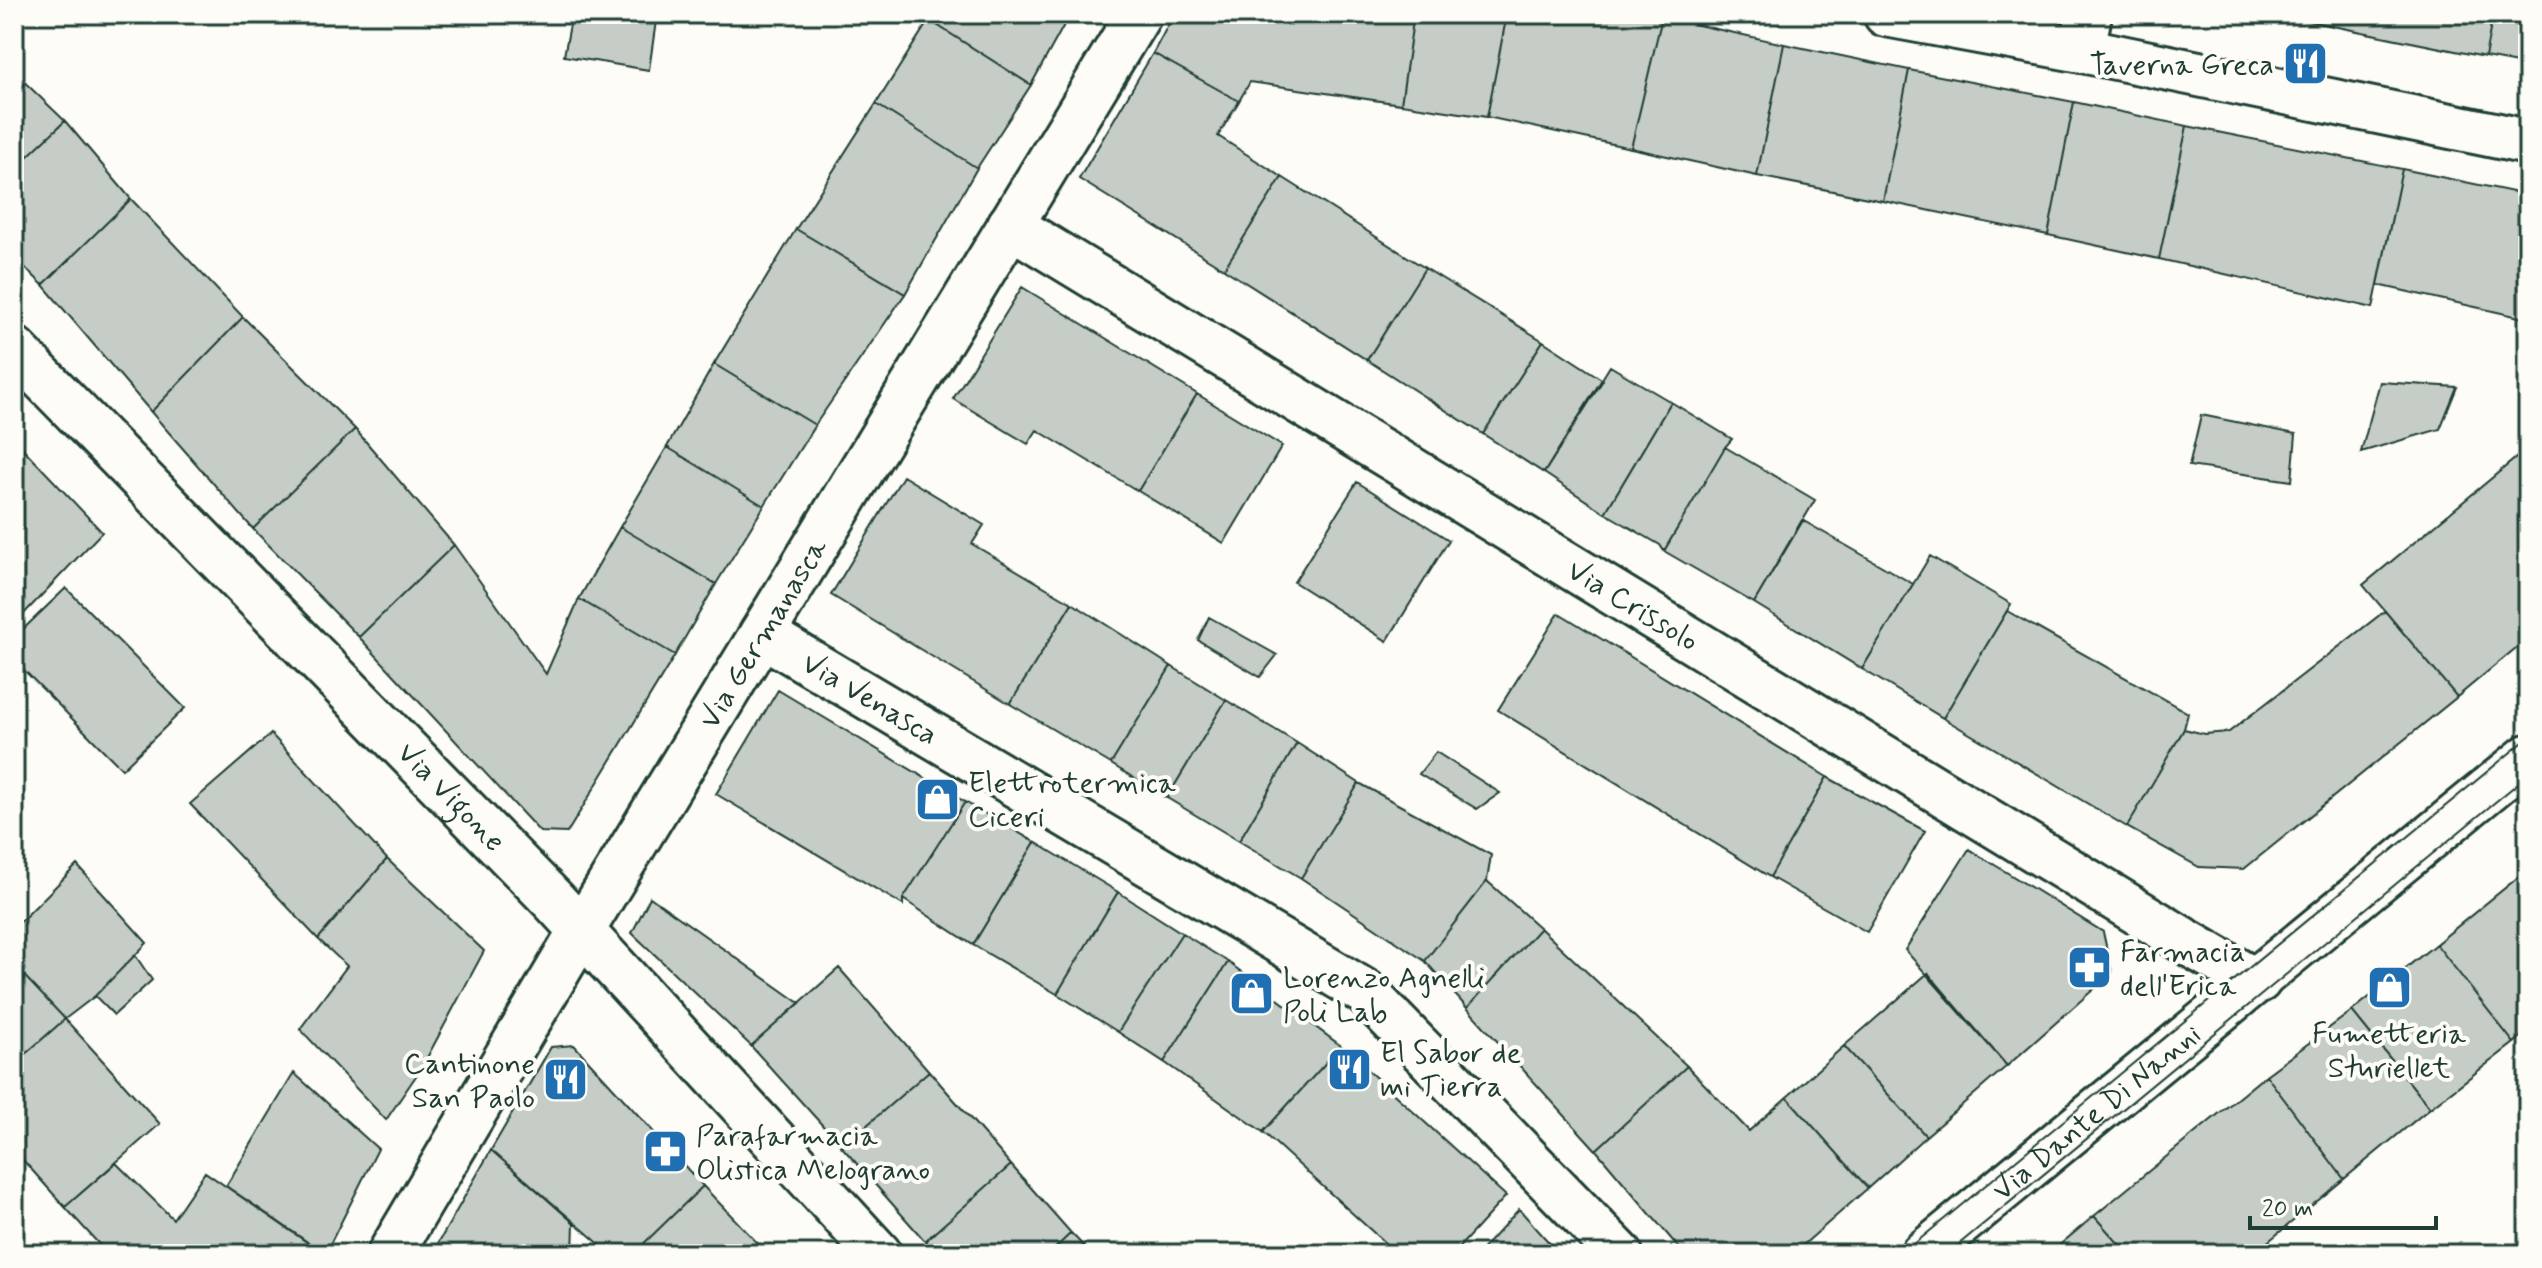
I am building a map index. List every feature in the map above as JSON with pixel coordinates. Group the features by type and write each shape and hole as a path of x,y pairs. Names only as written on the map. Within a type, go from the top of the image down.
{"street":[{"name":"Via Germanasca","path":"390,1254 582,930 1139,14"},
{"path":"1886,14 2086,32 2528,142"},
{"name":"Via Crissolo","path":"1010,225 2185,941 2242,974 2259,980"},
{"name":"Via Vigone","path":"14,349 582,930 879,1254"},
{"name":"Via Venasca","path":"762,634 1365,992 1620,1254"},
{"name":"Via Dante Di Nanni","path":"1923,1254 2528,757"}],"building":[{"path":"572,14 657,14 649,70 564,56"},
{"path":"933,14 1070,14 1031,85 929,20"},
{"path":"1174,14 1414,14 1401,104 1250,82 1239,101 1153,53"},
{"path":"1414,14 1507,14 1487,117 1401,104"},
{"path":"1507,14 1648,14 1662,17 1631,148 1487,117"},
{"path":"2274,14 2493,14 2485,57"},
{"path":"2493,14 2528,14 2528,65 2485,57"},
{"path":"1662,17 1784,44 1757,176 1631,148"},
{"path":"929,20 1031,85 977,168 876,104"},
{"path":"1784,44 1909,70 1883,201 1757,176"},
{"path":"1153,53 1239,101 1218,136 1282,177 1224,269 1079,179"},
{"path":"1909,70 2074,102 2048,235 1883,201"},
{"path":"14,72 65,121 14,169"},
{"path":"2074,102 2187,126 2159,259 2048,235"},
{"path":"876,104 977,168 905,294 796,229"},
{"path":"65,121 131,199 43,285 14,257 14,169"},
{"path":"2187,126 2402,169 2373,308 2159,259"},
{"path":"2402,169 2528,195 2528,319 2378,285"},
{"path":"1282,177 1425,268 1367,360 1224,269"},
{"path":"131,199 243,317 151,412 43,285"},
{"path":"796,229 905,294 815,425 714,364"},
{"path":"1425,268 1543,341 1483,434 1367,360"},
{"path":"1022,287 1197,394 1138,491 1037,430 1028,444 953,399"},
{"path":"243,317 355,429 253,529 151,412"},
{"path":"1543,341 1603,380 1544,473 1483,434"},
{"path":"714,364 815,425 764,506 667,447"},
{"path":"1610,366 1671,402 1605,513 1544,473"},
{"path":"2380,382 2457,387 2440,429 2361,452"},
{"path":"1197,394 1282,446 1224,543 1138,491"},
{"path":"1671,402 1732,439 1664,551 1660,545 1605,513"},
{"path":"2201,415 2296,434 2292,481 2189,466"},
{"path":"355,429 454,545 359,637 253,529"},
{"path":"14,439 102,532 17,621 14,618"},
{"path":"667,447 764,506 716,584 620,527"},
{"path":"1725,447 1815,500 1754,603 1664,551"},
{"path":"2528,448 2528,638 2457,697 2363,585"},
{"path":"903,476 984,525 972,544 1072,603 1010,704 831,595"},
{"path":"1357,482 1449,540 1387,641 1294,582"},
{"path":"1802,520 1913,584 1862,669 1754,603"},
{"path":"620,527 716,584 675,655 579,599"},
{"path":"454,545 546,674 579,599 675,655 567,833 540,832 359,637"},
{"path":"1930,556 2011,604 1943,718 1862,669"},
{"path":"66,588 185,708 122,769 14,660 14,638"},
{"path":"1072,603 1171,666 1111,764 1010,704"},
{"path":"2007,611 2188,713 2184,729 2127,827 1943,718"},
{"path":"2385,611 2457,697 2244,869 2199,867 2127,827 2184,729 2204,734 2229,732"},
{"path":"1559,613 1827,777 1770,877 1498,710"},
{"path":"1209,617 1277,655 1260,677 1198,640"},
{"path":"1171,666 1226,700 1167,798 1111,764"},
{"path":"778,690 965,802 903,899 903,905 716,794"},
{"path":"1226,700 1297,743 1239,841 1167,798"},
{"path":"271,734 387,859 318,939 190,804"},
{"path":"1297,743 1359,783 1301,878 1239,841"},
{"path":"1436,752 1500,793 1477,809 1419,774"},
{"path":"1827,777 1925,831 1867,932 1770,877"},
{"path":"1359,783 1491,855 1487,881 1425,961 1301,878"},
{"path":"965,802 1035,842 973,945 903,899"},
{"path":"1035,842 1118,892 1057,994 973,945"},
{"path":"1969,849 2103,932 2112,973 2007,1066 1905,950"},
{"path":"387,859 484,951 422,1067 386,1120 300,1029 347,966 318,939"},
{"path":"77,865 147,943 95,996 65,1019 14,965 14,928"},
{"path":"2521,875 2528,883 2528,1031 2514,1043 2436,944"},
{"path":"1487,881 1540,928 1467,1008 1425,961"},
{"path":"1118,892 1182,933 1118,1032 1057,994"},
{"path":"650,897 800,1003 751,1046 632,933"},
{"path":"1540,928 1687,1066 1596,1150 1467,1008"},
{"path":"1182,933 1228,962 1164,1062 1118,1032"},
{"path":"2436,944 2514,1043 2430,1108 2352,1011"},
{"path":"135,955 152,980 114,1015 95,996"},
{"path":"1228,962 1341,1046 1263,1132 1164,1062"},
{"path":"14,965 65,1019 14,1064"},
{"path":"839,968 929,1071 842,1147 751,1046"},
{"path":"1928,973 2007,1066 1926,1136 1844,1046"},
{"path":"2352,1011 2430,1108 2344,1179 2266,1075"},
{"path":"65,1019 160,1124 65,1207 14,1150 14,1064"},
{"path":"574,1045 703,1186 633,1254 611,1254 491,1150 551,1047"},
{"path":"1341,1046 1506,1196 1453,1254 1397,1254 1263,1132"},
{"path":"1844,1046 1926,1136 1868,1188 1787,1097"},
{"path":"1687,1066 1749,1131 1787,1097 1868,1188 1793,1254 1684,1254 1596,1150"},
{"path":"929,1071 1011,1165 925,1241 842,1147"},
{"path":"294,1073 378,1149 325,1254 226,1186"},
{"path":"2266,1075 2344,1179 2253,1254 2128,1254 2094,1216"},
{"path":"491,1150 574,1223 573,1254 432,1254"},
{"path":"116,1163 173,1219 205,1172 324,1254 108,1254 65,1207"},
{"path":"1011,1165 1071,1233 1049,1254 936,1254 925,1241"},
{"path":"703,1186 768,1254 633,1254"},
{"path":"1519,1209 1554,1248 1548,1254 1478,1254"},
{"path":"2094,1216 2128,1254 2049,1254"},
{"path":"1071,1233 1091,1254 1049,1254"}],"tram line":[{"path":"1902,1254 2528,738"},
{"path":"1947,1254 2528,775"}],"place":[{"name":"Taverna Greca","path":"2305,64"},
{"name":"Elettrotermica Ciceri","path":"937,799"},
{"name":"Farmacia dell'Erica","path":"2089,968"},
{"name":"Fumetteria Sturiellet","path":"2389,987"},
{"name":"Lorenzo Agnelli Poli Lab","path":"1252,994"},
{"name":"El Sabor de mi Tierra","path":"1349,1069"},
{"name":"Cantinone San Paolo","path":"566,1080"},
{"name":"Parafarmacia Olistica Melograno","path":"665,1152"}]}
